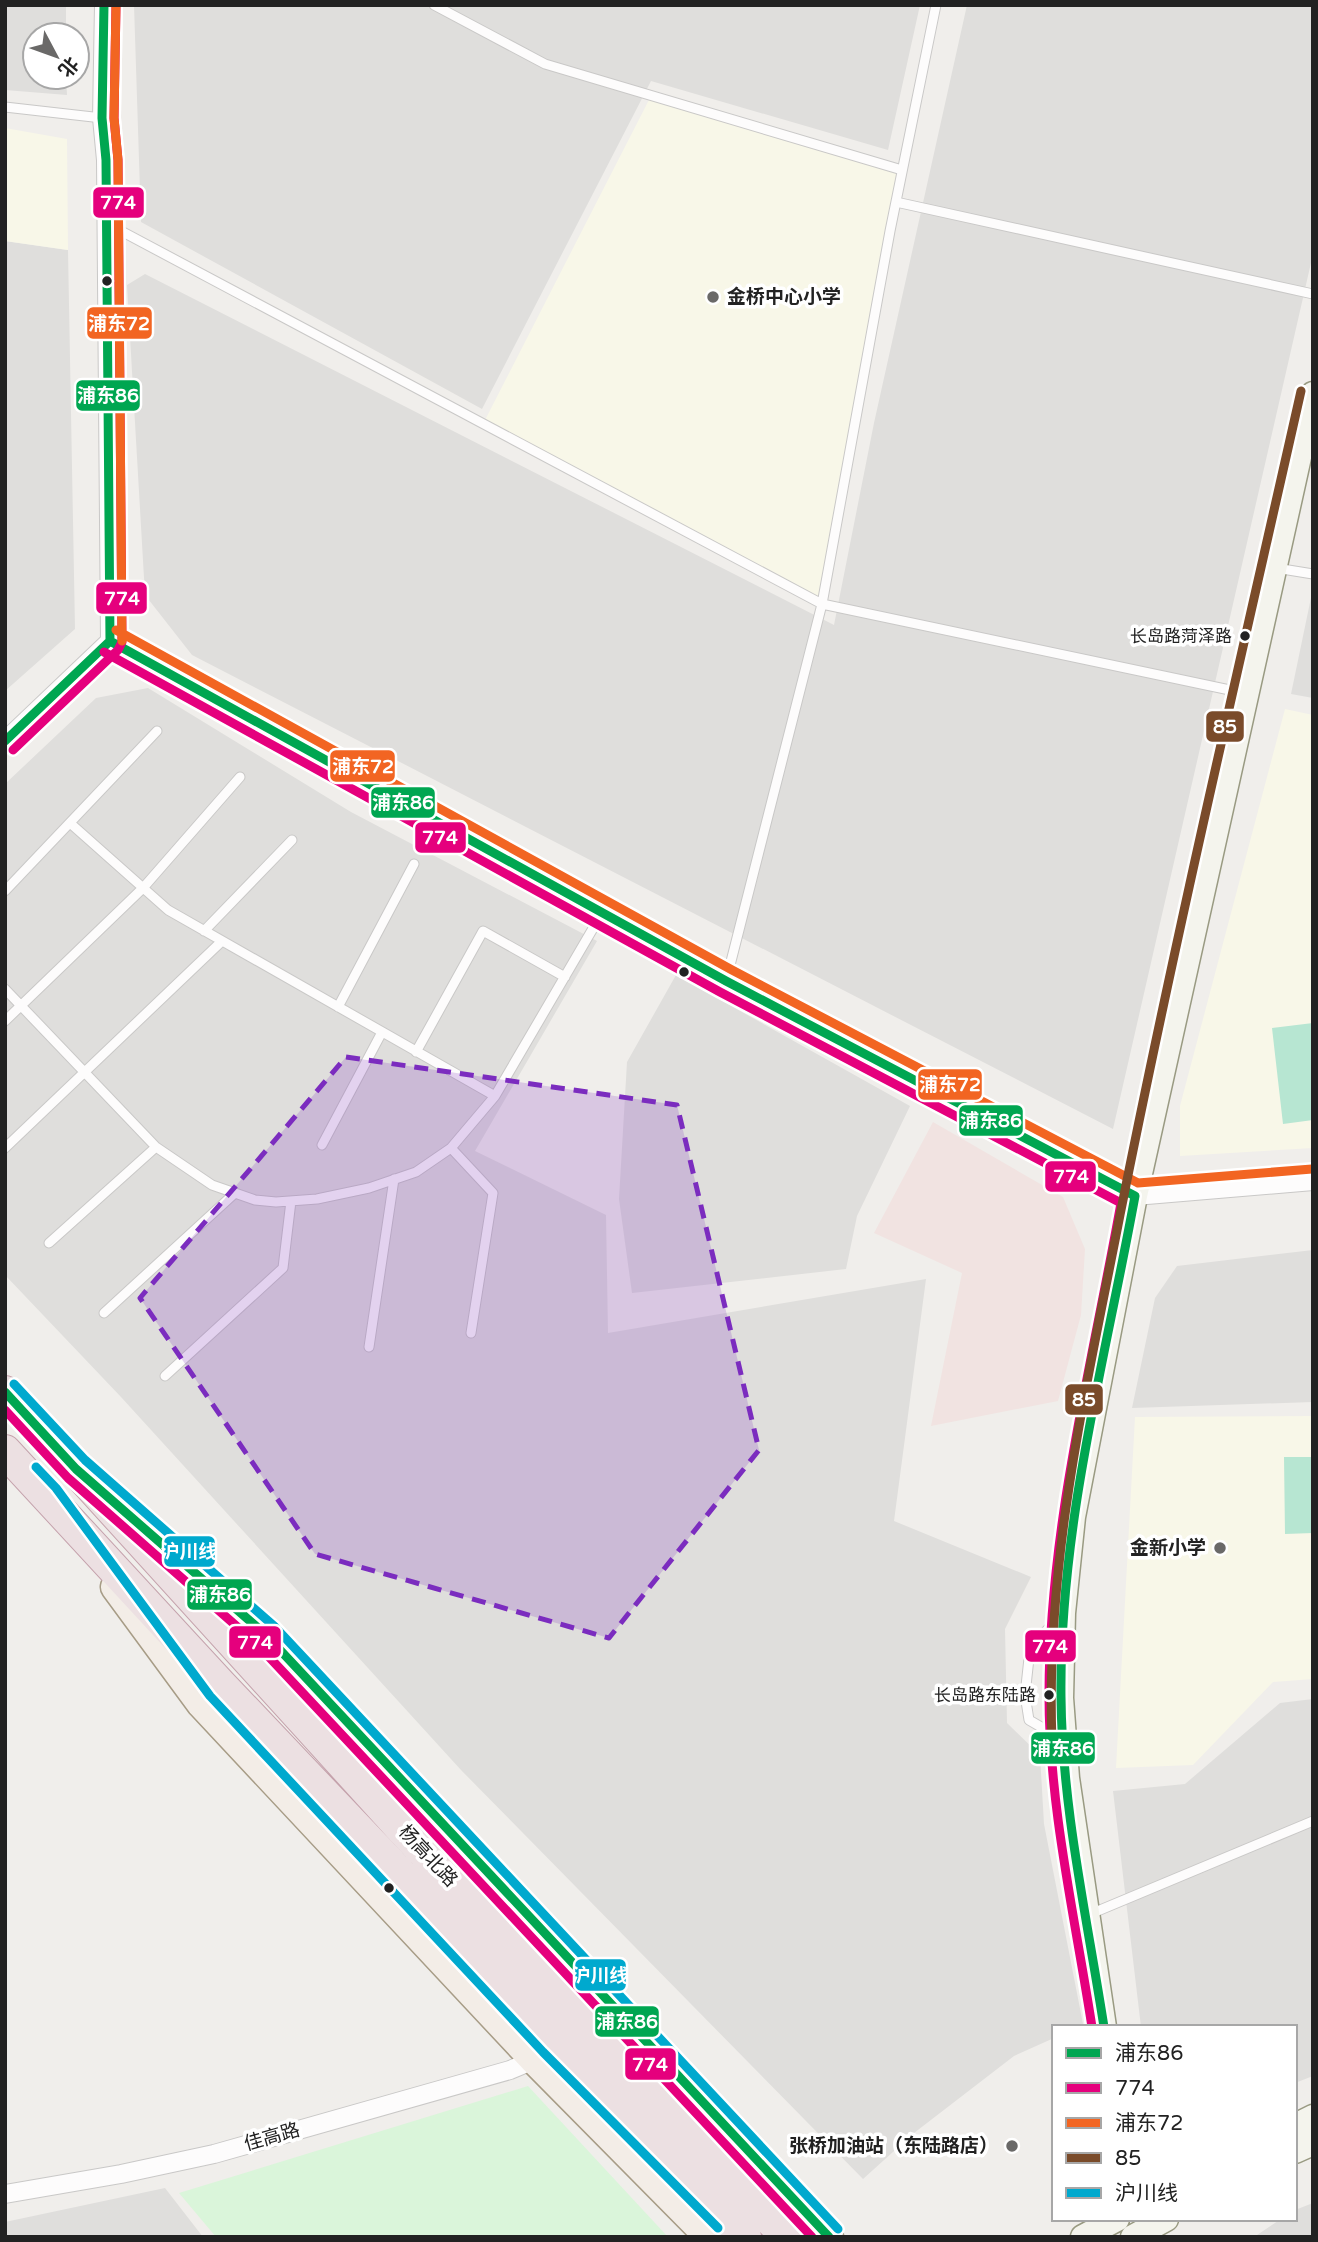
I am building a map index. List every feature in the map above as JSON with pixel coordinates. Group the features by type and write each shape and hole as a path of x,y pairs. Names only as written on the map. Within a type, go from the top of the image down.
{"highway":[{"name":"杨高北路","path":"5,1392 400,1827 787,2237"},
{"name":"杨高北路","path":"5,1451 220,1684 745,2237"}],"main road":[{"name":"杨高北路","path":"76,1469 266,1635 829,2237"},
{"name":"杨高北路","path":"46,1495 201,1704 534,2060 709,2237"}],"street":[{"path":"5,741 110,641 106,160 102,118 104,5"},
{"path":"1104,2025 1064,1741 1061,1698 1063,1613 1075,1504 1135,1196 1313,394"},
{"path":"110,641 726,981 1135,1196 1313,1181"},
{"name":"佳高路","path":"5,2194 121,2174 214,2154 505,2071 534,2060"},
{"path":"1297,2125 1313,2117"},
{"path":"1297,2150 1313,2143"},
{"path":"1083,2237 1112,2221"},
{"path":"1133,2237 1162,2221"}],"lane":[{"path":"434,5 545,64 902,170"},
{"path":"726,981 821,604 895,202 936,5"},
{"path":"5,107 102,118"},
{"path":"895,202 1313,294"},
{"path":"105,223 821,604 1246,693"},
{"path":"1274,568 1313,574"},
{"path":"5,891 157,731"},
{"path":"5,1021 143,888 240,777"},
{"path":"70,823 168,910 495,1096"},
{"path":"204,931 292,840"},
{"path":"338,1007 414,864"},
{"path":"5,989 156,1147 212,1185 255,1199 317,1199 416,1172 451,1148 495,1096 602,913"},
{"path":"416,1052 483,931 565,977"},
{"path":"5,1148 222,941"},
{"path":"322,1146 382,1032"},
{"path":"49,1243 156,1147"},
{"path":"451,1148 493,1193 471,1333"},
{"path":"369,1346 394,1179"},
{"path":"104,1313 234,1193"},
{"path":"165,1376 283,1268 291,1201"},
{"path":"1063,1613 1030,1649 1025,1695 1030,1720 1064,1741"},
{"path":"1087,1916 1313,1821"}],"highlighted area":[{"path":"346,1057 677,1105 759,1450 609,1638 315,1554 140,1298"}],"shaded area":[{"path":"5,5 66,5 66,21 21,21 21,91 67,91 67,95 5,90"},
{"path":"134,5 920,5 888,150 651,81 482,409 141,222"},
{"path":"967,5 1313,5 1313,254 1113,1129 192,655 145,595 127,285 145,274 834,625 874,423"},
{"name":"金桥中心小学","path":"651,96 902,170 822,604 483,424"},
{"path":"5,128 67,139 68,250 5,241"},
{"path":"5,241 68,250 75,629 5,691"},
{"path":"1313,588 1313,698 1291,694"},
{"path":"148,688 351,812 597,941 475,1151 606,1215 608,1333 926,1279 894,1521 1031,1577 1005,1629 1007,1723 1040,1755 1044,1824 1083,2024 1052,2025 1052,2039 1014,2056 914,2133 863,2179 461,1770 121,1397 5,1275 5,784 96,698"},
{"path":"1285,709 1313,715 1313,1148 1180,1156 1180,1106"},
{"path":"676,975 910,1106 857,1216 846,1269 632,1293 619,1199 627,1062"},
{"path":"933,1122 1063,1197 1085,1249 1081,1315 1058,1401 931,1426 962,1273 874,1233"},
{"path":"1313,1250 1313,1402 1132,1408 1155,1298 1177,1266"},
{"name":"金新小学","path":"1313,1416 1313,1679 1273,1682 1193,1765 1116,1768 1135,1417"},
{"path":"1313,1699 1313,2076 1297,2082 1297,2025 1141,2025 1113,1791 1185,1784 1280,1703"},
{"path":"165,2188 203,2237 5,2237 5,2222"},
{"path":"1313,2203 1313,2237 1254,2237 1278,2221 1297,2221 1297,2209"}],"green space":[{"path":"1313,1023 1313,1120 1283,1124 1272,1028"},
{"path":"1284,1457 1313,1457 1313,1533 1285,1534"},
{"path":"528,2086 668,2237 216,2237 179,2193"}],"transit line":[{"name":"浦东86","path":"5,741 110,641 106,160 102,118 104,5"},
{"name":"774","path":"13,750 118,650 122,642 118,160 114,118 116,5"},
{"name":"浦东72","path":"116,5 114,118 118,160 122,641"},
{"name":"85","path":"1052,1741 1055,1608 1061,1542 1082,1411 1163,1008 1301,391"},
{"name":"浦东72","path":"116,630 732,970 1138,1183 1312,1169"},
{"name":"浦东86","path":"110,641 726,981 1135,1196 1086,1445 1062,1634 1062,1739 1066,1780 1104,2025"},
{"name":"774","path":"104,652 720,992 1121,1203 1064,1509 1051,1633 1049,1695 1053,1779 1092,2025"},
{"name":"沪川线","path":"14,1384 85,1460 275,1627 838,2229"},
{"name":"浦东86","path":"5,1392 76,1469 266,1635 829,2237"},
{"name":"774","path":"5,1410 68,1478 257,1644 812,2237"},
{"name":"沪川线","path":"36,1467 56,1488 210,1696 543,2052 718,2228"}],"place":[{"name":"金桥中心小学","path":"713,297"},
{"name":"长岛路菏泽路","path":"1245,636"},
{"name":"金新小学","path":"1220,1548"},
{"name":"长岛路东陆路","path":"1049,1695"},
{"name":"张桥加油站（东陆路店）","path":"1012,2146"}]}
